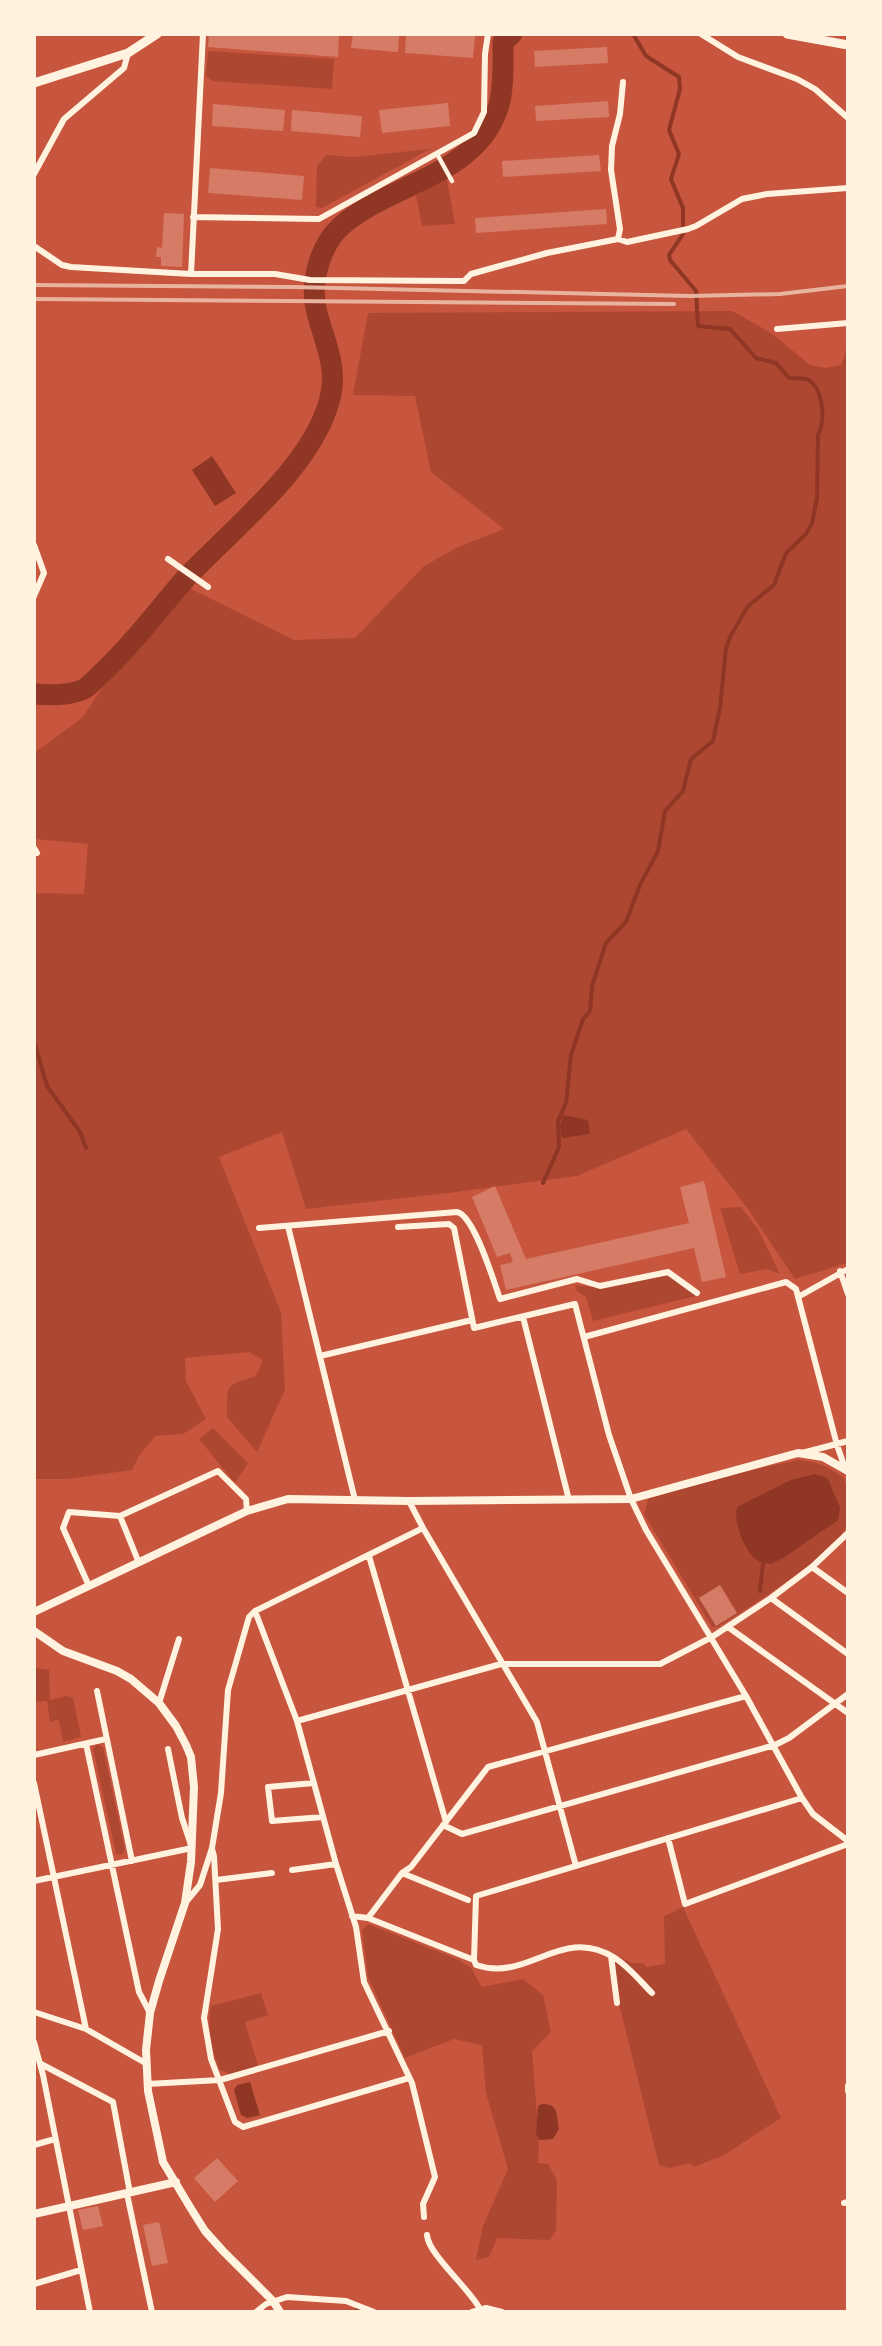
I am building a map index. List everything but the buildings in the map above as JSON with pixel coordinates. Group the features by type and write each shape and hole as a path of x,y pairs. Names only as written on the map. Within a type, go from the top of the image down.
{"main road":[{"path":"34,83 128,53 157,34"},
{"path":"787,34 848,45"}],"street":[{"path":"191,274 203,34"},
{"path":"193,217 319,219 474,133 484,112 485,54 488,34"},
{"path":"701,34 738,57 797,79 815,89 848,118"},
{"path":"34,174 64,119 124,68 128,53"},
{"path":"618,239 620,229 611,170 612,146 621,114 623,82"},
{"path":"437,154 452,181"},
{"path":"34,246 62,265 71,267 191,274 275,274 310,280 464,281 471,274 536,256 618,239 627,242 696,226 742,199 767,194 848,188"},
{"path":"777,329 848,323"},
{"path":"34,545 44,573 34,596"},
{"path":"168,559 208,587"},
{"path":"34,573 43,568"},
{"path":"260,1228 462,1212 489,1265 500,1299 577,1279 600,1286 668,1272 697,1293"},
{"path":"398,1227 449,1224 454,1228 474,1328 575,1304 609,1435 631,1499 661,1557 712,1637 775,1745 802,1798 813,1814 848,1842"},
{"path":"288,1226 355,1500"},
{"path":"798,1297 840,1271 848,1269"},
{"path":"840,1271 848,1294"},
{"path":"584,1338 786,1282 796,1289 837,1444 847,1472"},
{"path":"523,1317 569,1500"},
{"path":"320,1356 472,1320"},
{"path":"34,1612 247,1511 288,1499 410,1502 631,1499 848,1441"},
{"path":"798,1453 816,1454 847,1472"},
{"path":"89,1586 63,1528 69,1512 120,1516 218,1471 246,1499 247,1511"},
{"path":"410,1502 501,1664 537,1722 576,1866"},
{"path":"120,1516 139,1563"},
{"path":"185,1903 200,1885 212,1848 221,1793 228,1689 249,1617 255,1611 423,1528"},
{"path":"297,1721 501,1664 660,1664 712,1637 771,1598 812,1567 848,1533"},
{"path":"369,1556 444,1823 462,1834 775,1745 789,1738 848,1694"},
{"path":"812,1567 848,1593"},
{"path":"771,1598 848,1654"},
{"path":"255,1611 297,1721 336,1864 356,1927 364,1982 389,2031 409,2078 435,2177 423,2204 424,2217"},
{"path":"728,1627 848,1713"},
{"path":"34,1631 63,1651 125,1675 159,1703 183,1737 190,1757 194,1786 192,1848 185,1903 150,2013 146,2050 147,2084 163,2162 205,2230 273,2301 279,2312"},
{"path":"159,1703 179,1639"},
{"path":"97,1691 132,1861"},
{"path":"368,1918 402,1873 411,1867 488,1767 746,1696"},
{"path":"34,1755 106,1739"},
{"path":"86,1744 140,1992 150,2013"},
{"path":"168,1749 182,1818 192,1848"},
{"path":"314,1783 268,1786 272,1821 323,1817"},
{"path":"34,1784 86,2029"},
{"path":"652,1994 611,1956 596,1949 565,1948 533,1961 498,1971 476,1965 474,1960 476,1896 802,1798"},
{"path":"668,1838 685,1904 848,1842"},
{"path":"34,1881 192,1848"},
{"path":"212,1848 218,1929 204,2018 211,2060 233,2119 243,2127 409,2078"},
{"path":"292,1870 336,1864"},
{"path":"216,1880 272,1873"},
{"path":"402,1873 468,1900"},
{"path":"352,1916 368,1918 474,1960"},
{"path":"611,1956 617,2003"},
{"path":"34,2012 86,2029 147,2064"},
{"path":"147,2084 220,2080 389,2031"},
{"path":"34,2042 43,2075 90,2312"},
{"path":"40,2064 113,2102 152,2312"},
{"path":"34,2077 43,2075"},
{"path":"848,2086 846,2087 848,2091"},
{"path":"34,2145 55,2139"},
{"path":"34,2214 176,2182"},
{"path":"427,2235 431,2247 472,2295 480,2309"},
{"path":"34,2284 81,2270"},
{"path":"256,2312 273,2301 287,2297 346,2301 374,2312"},
{"path":"472,2312 486,2308 502,2312"}],"shaded area":[{"path":"208,51 334,59 332,89 212,81 206,76"},
{"path":"430,149 322,208 316,207 317,166 326,155 354,157"},
{"path":"447,179 455,224 422,226 416,195"},
{"path":"732,311 771,333 810,365 826,368 841,365 847,349 847,1263 795,1279 748,1209 686,1129 577,1176 306,1209 282,1132 219,1157 281,1312 285,1389 257,1452 227,1417 227,1398 233,1384 256,1376 263,1360 249,1352 185,1358 186,1381 206,1419 183,1434 155,1436 139,1456 132,1470 67,1479 35,1479 35,893 84,894 88,844 35,839 34,753 82,718 175,581 294,640 355,638 424,566 458,547 504,529 431,472 415,396 353,395 368,313"},
{"path":"212,456 236,493 215,506 192,470"},
{"path":"563,1115 588,1120 590,1134 562,1138 560,1126"},
{"path":"741,1207 758,1229 780,1274 767,1269 740,1274 720,1208"},
{"path":"668,1272 696,1296 593,1321 586,1297 577,1291 575,1285 600,1288"},
{"path":"213,1428 248,1463 235,1483 199,1439"},
{"path":"798,1460 822,1465 844,1478 849,1513 841,1536 790,1580 718,1627 712,1627 644,1514 648,1499 728,1475"},
{"path":"815,1474 829,1481 840,1508 838,1520 785,1557 771,1564 757,1560 748,1550 741,1536 736,1513 737,1507 791,1480"},
{"path":"35,1668 49,1670 50,1700 67,1696 73,1698 81,1737 63,1742 59,1720 50,1722 47,1701 35,1702"},
{"path":"97,1744 103,1747 125,1850 121,1855 116,1854 93,1749"},
{"path":"683,1907 781,2118 724,2155 694,2167 690,2163 669,2168 659,2165 616,1991 614,1962 620,1957 631,1963 643,1963 647,1967 665,1964 664,1916"},
{"path":"368,1924 459,1960 471,1968 482,1987 523,1979 543,1995 551,2032 532,2051 539,2142 538,2163 548,2164 557,2180 556,2230 550,2240 497,2238 489,2257 476,2260 483,2226 508,2169 486,2093 482,2045 454,2039 405,2058 368,1977 362,1930"},
{"path":"261,1993 268,2015 245,2022 258,2066 230,2074 220,2070 211,2038 209,2022 211,2006"},
{"path":"250,2082 260,2115 247,2118 241,2115 234,2090 237,2085"},
{"path":"542,2104 551,2106 556,2111 559,2129 553,2139 540,2140 536,2134 538,2106"}],"waterway":[{"path":"34,694 66,694 84,689 89,685 126,649 185,579 268,497 305,451 319,427 332,390 332,367 317,313 314,293 316,273 322,254 337,230 356,215 454,162 482,137 493,121 500,101 503,80 503,42 512,34"},
{"path":"543,1183 559,1147 558,1121 566,1103 571,1055 583,1019 590,1011 592,986 606,943 626,922 640,885 658,851 665,811 683,791 691,759 713,741 720,708 726,648 731,635 748,606 774,585 786,553 806,534 812,523 817,498 818,435 822,421 822,404 817,389 807,379 789,378 776,363 756,358 730,329 698,326 696,291 670,260 669,255 683,234 683,208 671,179 679,154 669,130 680,89 679,77 646,56 633,34"},
{"path":"34,1041 47,1086 80,1132 86,1148"},
{"path":"760,1591 763,1563"}],"railway":[{"path":"34,285 293,287 690,296 780,294 848,286"},
{"path":"34,299 674,304"}]}
